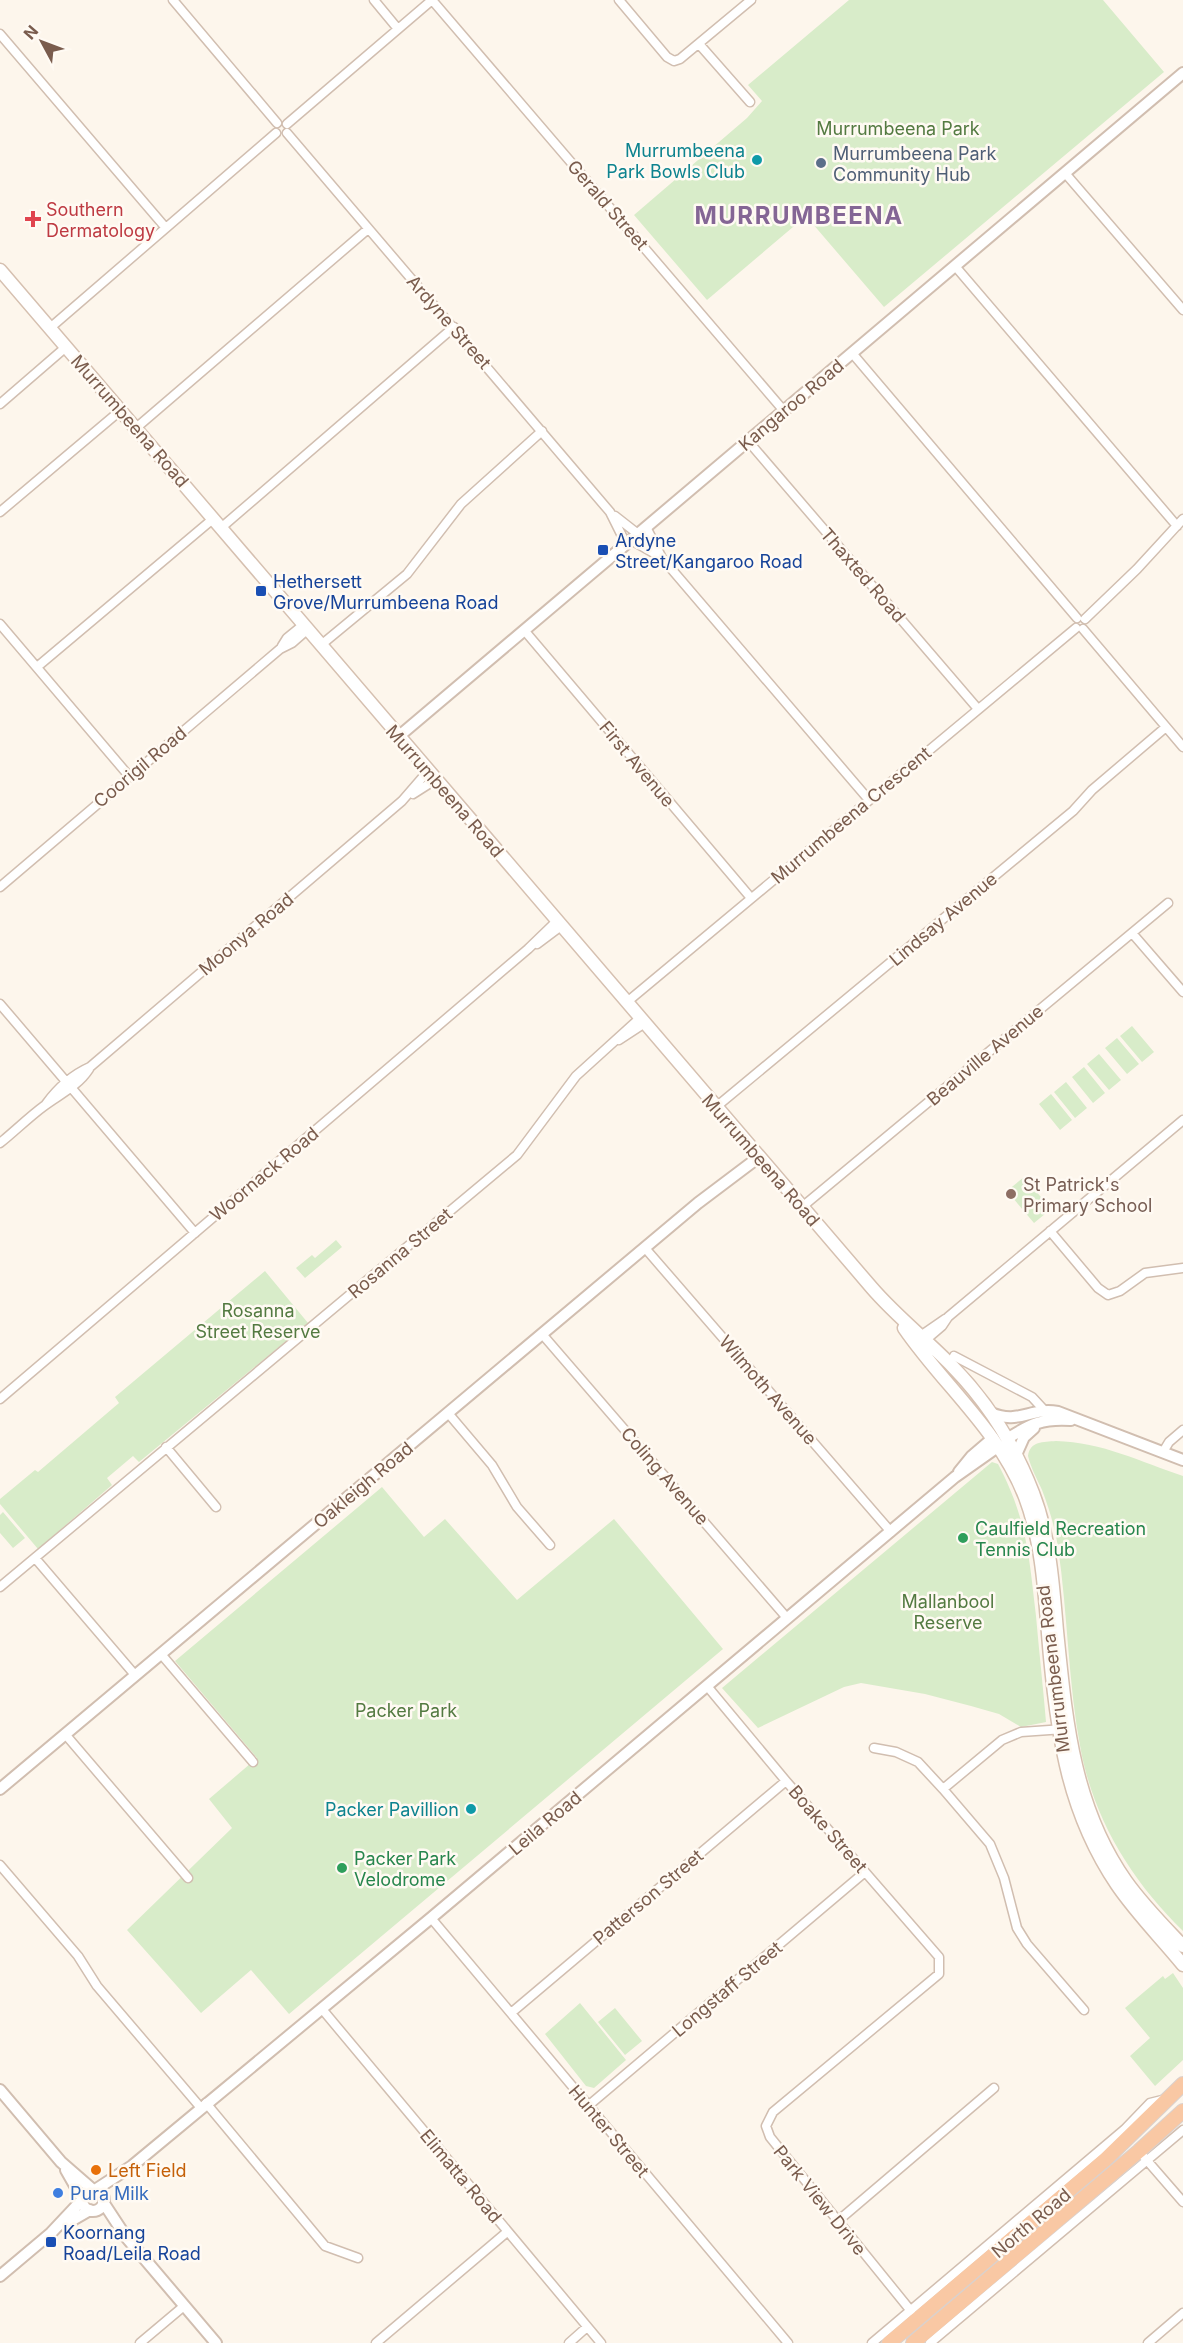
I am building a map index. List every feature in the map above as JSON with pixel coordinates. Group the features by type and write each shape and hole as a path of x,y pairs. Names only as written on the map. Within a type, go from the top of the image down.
{"highway":[{"name":"North Road","path":"889,2343 1106,2159 1183,2084"},
{"name":"North Road","path":"923,2342 1143,2156 1183,2111"},
{"path":"911,2325 923,2342"}],"main road":[{"name":"Murrumbeena Road","path":"0,270 218,523 398,737 1016,1455 1039,1509 1048,1544 1065,1766 1072,1792 1094,1847 1131,1904 1183,1965"},
{"name":"Murrumbeena Road","path":"919,1341 953,1368 992,1413 1036,1532 1063,1729 1081,1790 1103,1843 1115,1865 1140,1899 1183,1946"}],"street":[{"name":"Ardyne Street","path":"173,0 284,127 368,229 610,512 635,536"},
{"path":"374,0 398,28"},
{"path":"50,328 276,133 283,135 284,127 432,0"},
{"name":"Gerald Street","path":"432,0 784,411"},
{"path":"619,0 667,57 674,61 699,44 751,0"},
{"path":"0,34 165,227"},
{"path":"699,44 750,102"},
{"name":"Kangaroo Road","path":"398,737 1183,73"},
{"path":"1065,173 1183,310"},
{"path":"136,428 368,229"},
{"path":"955,266 1180,522 1109,598 1081,619"},
{"path":"37,667 218,523 454,327"},
{"path":"0,404 66,347"},
{"path":"852,353 1081,619 1086,626 1079,628 1183,747"},
{"path":"0,512 121,410"},
{"path":"321,645 408,574 461,504 542,431"},
{"name":"Thaxted Road","path":"748,441 978,709"},
{"name":"Ardyne Street","path":"610,512 635,536"},
{"path":"635,536 662,558 869,800"},
{"path":"635,536 662,558"},
{"path":"0,624 129,776"},
{"name":"Coorigil Road","path":"0,887 280,649 287,638 306,627"},
{"name":"Murrumbeena Crescent","path":"627,1002 978,709 1079,628"},
{"name":"First Avenue","path":"524,630 751,898"},
{"name":"Lindsay Avenue","path":"716,1107 1064,818 1092,790 1166,727"},
{"name":"Moonya Road","path":"0,1143 69,1085 84,1076 90,1067 431,775"},
{"name":"Beauville Avenue","path":"802,1207 1168,903"},
{"name":"Woornack Road","path":"0,1399 559,924"},
{"path":"1132,933 1183,992"},
{"path":"0,1004 195,1233"},
{"name":"Rosanna Street","path":"0,1587 517,1155 576,1076 642,1020"},
{"path":"919,1341 939,1321 948,1317 1183,1120"},
{"name":"Oakleigh Road","path":"1,1786 757,1154"},
{"path":"1050,1232 1098,1288 1108,1295 1120,1291 1145,1273 1183,1268"},
{"name":"Wilmoth Avenue","path":"645,1248 891,1532"},
{"name":"Coling Avenue","path":"542,1334 788,1618"},
{"path":"954,1356 1032,1397 1046,1416"},
{"path":"448,1413 492,1465 517,1507 550,1545"},
{"path":"992,1413 1009,1419 1046,1416 1086,1422 1183,1460"},
{"path":"1016,1455 1025,1435 1046,1416"},
{"name":"Leila Road","path":"98,2194 431,1918 955,1477 1001,1440 1046,1416"},
{"path":"1163,1452 1169,1442 1183,1430"},
{"path":"166,1447 216,1507"},
{"path":"35,1558 135,1675"},
{"path":"161,1654 253,1762"},
{"name":"Boake Street","path":"707,1686 939,1957 939,1974"},
{"path":"943,1788 1002,1740 1021,1732 1063,1729"},
{"path":"65,1734 188,1878"},
{"path":"874,1748 896,1752 918,1762 990,1844 1004,1878 1017,1928 1027,1944 1084,2010"},
{"name":"Patterson Street","path":"511,2013 786,1781"},
{"path":"0,1864 78,1956 97,1986 325,2246 358,2259"},
{"name":"Longstaff Street","path":"588,2106 865,1872"},
{"name":"Hunter Street","path":"431,1918 788,2343"},
{"name":"Park View Drive","path":"911,2310 770,2137 766,2126 773,2112 939,1974"},
{"name":"Elimatta Road","path":"321,2009 601,2343"},
{"path":"839,2220 994,2088"},
{"path":"0,2090 61,2162 98,2194 126,2237 216,2343"},
{"name":"North Road","path":"872,2343 1125,2129 1150,2103 1169,2098"},
{"path":"1125,2129 1142,2126"},
{"path":"1183,2130 1143,2156 1183,2202"},
{"path":"61,2162 84,2206 126,2237"},
{"path":"0,2276 51,2233 87,2191 98,2194"},
{"path":"51,2233 99,2208 98,2194"},
{"path":"375,2343 507,2232"},
{"path":"140,2343 184,2306"},
{"path":"1148,2343 1183,2313"},
{"path":"569,2343 587,2327"}],"green space":[{"name":"Murrumbeena Park","path":"849,0 1103,0 1164,72 884,307 806,216 707,300 634,215 747,118 762,101 748,85"},
{"path":"1132,1026 1154,1052 1142,1062 1120,1036"},
{"path":"1117,1038 1139,1064 1127,1074 1105,1048"},
{"path":"1099,1054 1121,1080 1109,1090 1087,1064"},
{"path":"1084,1067 1105,1093 1093,1103 1072,1077"},
{"path":"1066,1082 1087,1108 1075,1118 1054,1092"},
{"path":"1051,1094 1072,1120 1060,1130 1039,1104"},
{"path":"1024,1177 1051,1209 1034,1223 1007,1191"},
{"path":"336,1240 342,1247 305,1278 296,1268 312,1255 315,1258"},
{"name":"Rosanna Street Reserve","path":"265,1271 308,1323 139,1462 133,1456 107,1478 112,1485 38,1549 0,1504 0,1499 35,1470 38,1472 119,1403 115,1397"},
{"path":"1056,1441 1105,1449 1183,1476 1183,1931 1148,1892 1118,1849 1106,1826 1087,1777 1073,1700 1057,1540 1047,1504 1028,1456 1034,1445"},
{"name":"Mallanbool Reserve","path":"992,1462 998,1464 1008,1484 1025,1538 1036,1616 1046,1722 1021,1727 999,1714 971,1706 925,1694 861,1683 844,1687 758,1728 722,1688"},
{"name":"Packer Park","path":"382,1487 424,1537 445,1519 517,1600 614,1519 723,1649 289,2014 251,1970 201,2013 127,1930 232,1828 209,1799 257,1758 175,1661"},
{"path":"3,1512 25,1538 13,1548 0,1533 0,1515"},
{"path":"1173,1973 1183,1988 1183,2060 1155,2086 1130,2056 1150,2038 1125,2008 1163,1976 1165,1979"},
{"path":"580,2003 626,2060 594,2088 586,2086 545,2034"},
{"path":"615,2008 642,2041 625,2055 598,2022"}],"place":[{"name":"Murrumbeena Park Bowls Club","path":"757,160"},
{"name":"Murrumbeena Park Community Hub","path":"821,163"},
{"name":"Southern Dermatology","path":"33,219"},
{"name":"Ardyne Street/Kangaroo Road","path":"603,550"},
{"name":"Hethersett Grove/Murrumbeena Road","path":"261,591"},
{"name":"St Patrick's Primary School","path":"1011,1194"},
{"name":"Caulfield Recreation Tennis Club","path":"963,1538"},
{"name":"Packer Pavillion","path":"471,1809"},
{"name":"Packer Park Velodrome","path":"342,1868"},
{"name":"Left Field","path":"96,2170"},
{"name":"Pura Milk","path":"58,2193"},
{"name":"Koornang Road/Leila Road","path":"51,2242"}],"district":[{"name":"MURRUMBEENA","path":"799,215"}]}
